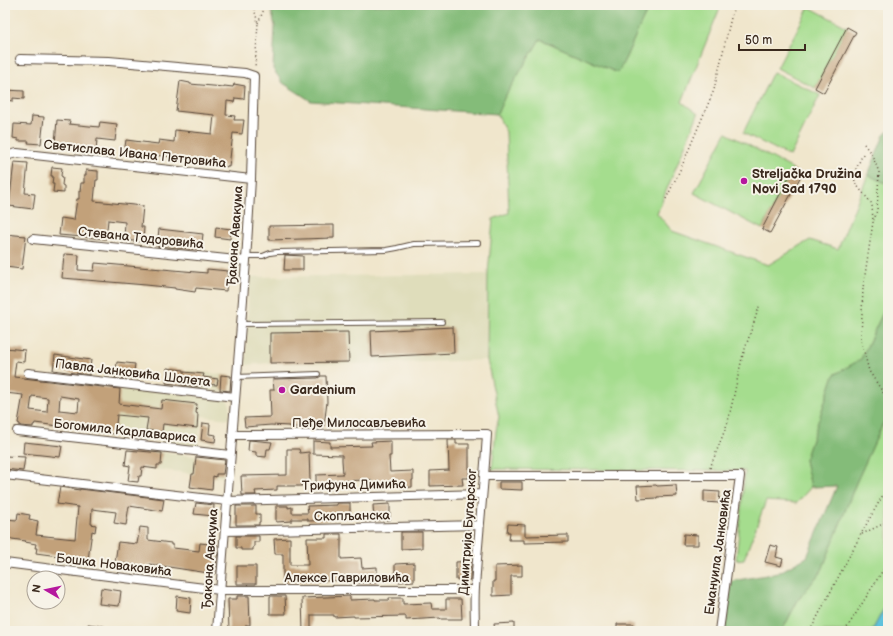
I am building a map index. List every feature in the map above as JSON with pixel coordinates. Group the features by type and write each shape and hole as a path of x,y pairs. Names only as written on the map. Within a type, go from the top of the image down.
{"street":[{"path":"20,59 109,61 245,73 254,76"},
{"name":"Ђакона Авакума","path":"217,631 246,259 251,179 254,76"},
{"name":"Светислава Ивана Петровића","path":"5,158 9,155 17,153 251,179"},
{"name":"Стевана Тодоровића","path":"33,239 246,259"},
{"name":"Павла Јанковића Шолета","path":"28,373 235,397"},
{"name":"Богомила Карлавариса","path":"18,431 230,455"},
{"name":"Пеђе Милосављевића","path":"232,435 487,434"},
{"name":"Димитрија Бугарског","path":"474,631 474,590 487,434"},
{"name":"Трифуна Димића","path":"5,475 227,500 482,494"},
{"path":"484,476 706,476"},
{"name":"Емануила Јанковића","path":"706,476 740,476 719,631"},
{"name":"Скопљанска","path":"225,531 479,525"},
{"name":"Бошка Новаковића","path":"5,563 220,590"},
{"name":"Алексе Гавриловића","path":"220,590 474,590"}],"lane":[{"path":"246,259 277,252 386,250 420,244 478,243"},
{"path":"241,324 442,322"},
{"path":"236,377 318,374"}],"path":[{"path":"252,5 258,23"},
{"path":"254,76 258,23 266,5"},
{"path":"666,200 714,90 734,5"},
{"path":"864,144 872,155 879,172 877,210 873,222 863,288 861,340 869,371 886,397 888,409"},
{"path":"863,154 854,173 855,183 872,204 873,222"},
{"path":"706,476 728,422 742,358 760,304"},
{"path":"810,631 888,486"},
{"path":"861,534 888,522"},
{"path":"845,631 888,562"}],"shaded area":[{"path":"488,274 487,360 362,364 270,363 246,365 249,277"},
{"path":"188,370 232,376 230,393 185,387"},
{"path":"121,387 225,399 230,405 229,419 202,416 198,446 115,435"},
{"path":"147,450 225,460 223,477 145,468"}],"green space":[{"path":"270,5 650,5 618,73 540,39 504,98 497,114 311,101 283,83 273,69 275,26"},
{"path":"650,5 721,5 682,102 698,114 657,213 672,231 768,265 810,240 838,249 868,175 888,184 888,302 861,359 834,375 805,460 811,487 797,503 766,501 744,559 736,560 745,471 492,469 499,417 487,360 488,274 493,219 509,213 506,132 497,114 504,98 540,39 618,73"},
{"path":"809,7 847,27 815,88 777,68"},
{"path":"773,72 820,95 790,156 743,133"},
{"path":"888,131 888,184 868,175 884,135"},
{"name":"Streljačka Družina Novi Sad 1790","path":"726,133 793,169 762,229 694,193"},
{"path":"888,302 888,415 856,483 822,570 798,600 782,631 725,631 732,581 778,573 807,557 837,486 811,487 805,460 834,375 861,359"},
{"path":"888,415 888,601 872,631 782,631 798,600 822,570 856,483"}],"water":[{"path":"888,601 888,631 872,631"}],"building":[{"path":"847,27 856,32 824,93 815,88"},
{"path":"180,81 190,84 224,87 233,87 234,84 245,86 244,99 235,98 234,102 227,101 226,115 235,116 234,120 244,120 242,134 233,133 229,167 172,160 172,157 142,154 142,156 124,153 126,140 158,144 159,140 174,142 175,130 212,134 214,115 176,111"},
{"path":"5,90 24,91 24,99 13,98 13,101 5,100"},
{"path":"32,116 44,117 41,144 28,143 29,141 18,141 18,139 13,138 14,124 31,125"},
{"path":"57,120 70,121 69,124 99,127 100,122 117,124 115,141 97,139 96,152 75,150 76,146 55,144"},
{"path":"14,162 28,163 25,193 35,194 33,209 9,206"},
{"path":"52,167 62,168 61,176 63,177 62,185 64,186 64,193 53,192 53,176 51,176"},
{"path":"793,169 802,174 770,233 762,229"},
{"path":"86,170 98,171 94,201 143,206 141,227 144,227 143,242 124,240 125,222 108,220 106,239 59,235 61,218 74,220 77,199 79,199 81,183 84,183 84,175 86,175"},
{"path":"334,225 334,238 269,240 269,226"},
{"path":"216,227 231,229 230,239 215,237"},
{"path":"159,229 203,234 201,250 157,246"},
{"path":"5,234 26,236 22,269 5,267"},
{"path":"64,254 79,255 78,270 94,271 95,263 207,273 207,269 228,271 226,291 196,288 195,292 175,288 62,278"},
{"path":"285,255 303,256 303,270 284,270"},
{"path":"453,327 454,353 372,357 371,331"},
{"path":"348,332 349,362 270,363 270,333"},
{"path":"5,348 25,350 24,362 16,361 14,377 120,389 119,404 161,409 162,400 197,404 197,428 163,424 162,432 146,430 148,418 117,415 115,434 96,432 96,429 66,425 66,427 35,423 33,427 20,426 18,423 23,395 5,393","holes":["32,396 48,398 47,412 30,410","60,396 79,399 78,412 59,410"]},
{"path":"55,355 91,360 89,375 53,370"},
{"path":"117,362 135,364 133,378 115,378"},
{"path":"167,368 184,370 184,372 204,374 203,377 218,379 217,385 203,384 200,387 166,383"},
{"path":"221,375 231,376 230,391 220,390"},
{"path":"321,376 326,376 327,402 324,426 314,425 314,427 289,427 271,425 245,427 244,418 271,417 270,390 274,390 273,379 318,378"},
{"path":"203,423 210,424 209,434 216,435 215,442 201,440"},
{"path":"249,440 272,442 270,449 267,449 266,457 256,456 256,452 248,451"},
{"path":"448,440 456,440 456,444 469,444 469,478 462,478 463,485 430,486 430,471 449,470"},
{"path":"313,441 330,442 330,447 372,446 371,442 391,441 391,456 389,456 390,472 413,471 412,487 401,488 401,486 371,486 371,480 333,481 333,489 316,489 316,475 343,474 342,455 313,454"},
{"path":"24,442 62,446 60,457 23,453"},
{"path":"287,449 299,449 300,453 309,452 310,481 302,481 302,486 277,486 277,490 255,491 256,495 242,495 241,476 287,475"},
{"path":"127,450 162,453 161,465 157,465 157,469 142,467 141,476 139,476 138,482 128,481 130,466 125,465"},
{"path":"5,456 25,457 23,471 5,469"},
{"path":"196,457 225,460 223,474 216,474 216,477 213,476 212,490 190,487 192,474 194,474"},
{"path":"499,482 522,482 522,490 499,489"},
{"path":"676,485 677,496 638,499 637,486"},
{"path":"60,487 164,499 162,511 129,506 126,525 114,523 116,512 92,509 91,524 96,525 95,532 92,531 88,560 36,553 36,544 5,538 5,519 17,520 18,513 30,515 29,519 38,521 36,535 75,539 78,507 57,504"},
{"path":"704,491 720,492 719,503 704,502"},
{"path":"196,503 214,505 213,516 194,514"},
{"path":"337,503 350,503 350,517 328,517 328,520 308,521 308,519 292,519 292,521 276,522 276,506 288,506 288,508 292,507 292,513 308,513 307,506 337,505"},
{"path":"390,504 390,520 374,520 373,505"},
{"path":"236,506 256,506 256,514 260,514 259,525 236,525"},
{"path":"508,524 525,525 525,536 568,535 568,542 524,543 524,540 509,540 510,532 507,532"},
{"path":"140,527 148,528 148,540 171,543 173,548 199,551 200,543 218,545 216,552 218,553 215,574 149,564 148,567 144,567 115,562 118,542 137,544"},
{"path":"401,532 422,532 422,548 401,549"},
{"path":"326,534 341,534 341,559 361,558 362,568 377,567 377,583 358,583 358,580 283,582 283,554 275,554 274,539 290,538 290,565 308,565 307,538 326,538"},
{"path":"684,534 698,535 698,545 683,545"},
{"path":"236,536 259,536 259,542 254,542 253,550 241,550 241,548 236,548"},
{"path":"770,545 778,547 776,557 783,559 781,566 765,562"},
{"path":"471,561 470,580 456,580 456,562"},
{"path":"414,563 414,581 399,582 398,578 395,578 395,564"},
{"path":"522,565 522,576 511,576 511,595 493,596 495,566"},
{"path":"237,566 256,566 256,584 237,584"},
{"path":"101,588 121,591 119,606 99,604"},
{"path":"177,596 191,598 190,613 176,611"},
{"path":"237,596 249,596 250,625 246,625 246,631 229,631 228,599 237,599"},
{"path":"270,596 285,596 286,614 270,614"},
{"path":"350,596 350,600 389,600 389,598 403,598 403,604 431,603 432,609 446,609 446,599 461,599 462,619 440,618 406,620 406,616 334,617 334,615 311,615 311,631 303,631 302,598"},
{"path":"514,623 514,631 495,631 494,624"},
{"path":"88,624 109,627 108,631 87,631"},
{"path":"617,624 634,624 634,631 617,631"}],"place":[{"name":"Streljačka Družina Novi Sad 1790","path":"744,181"},
{"name":"Gardenium","path":"282,390"}]}
